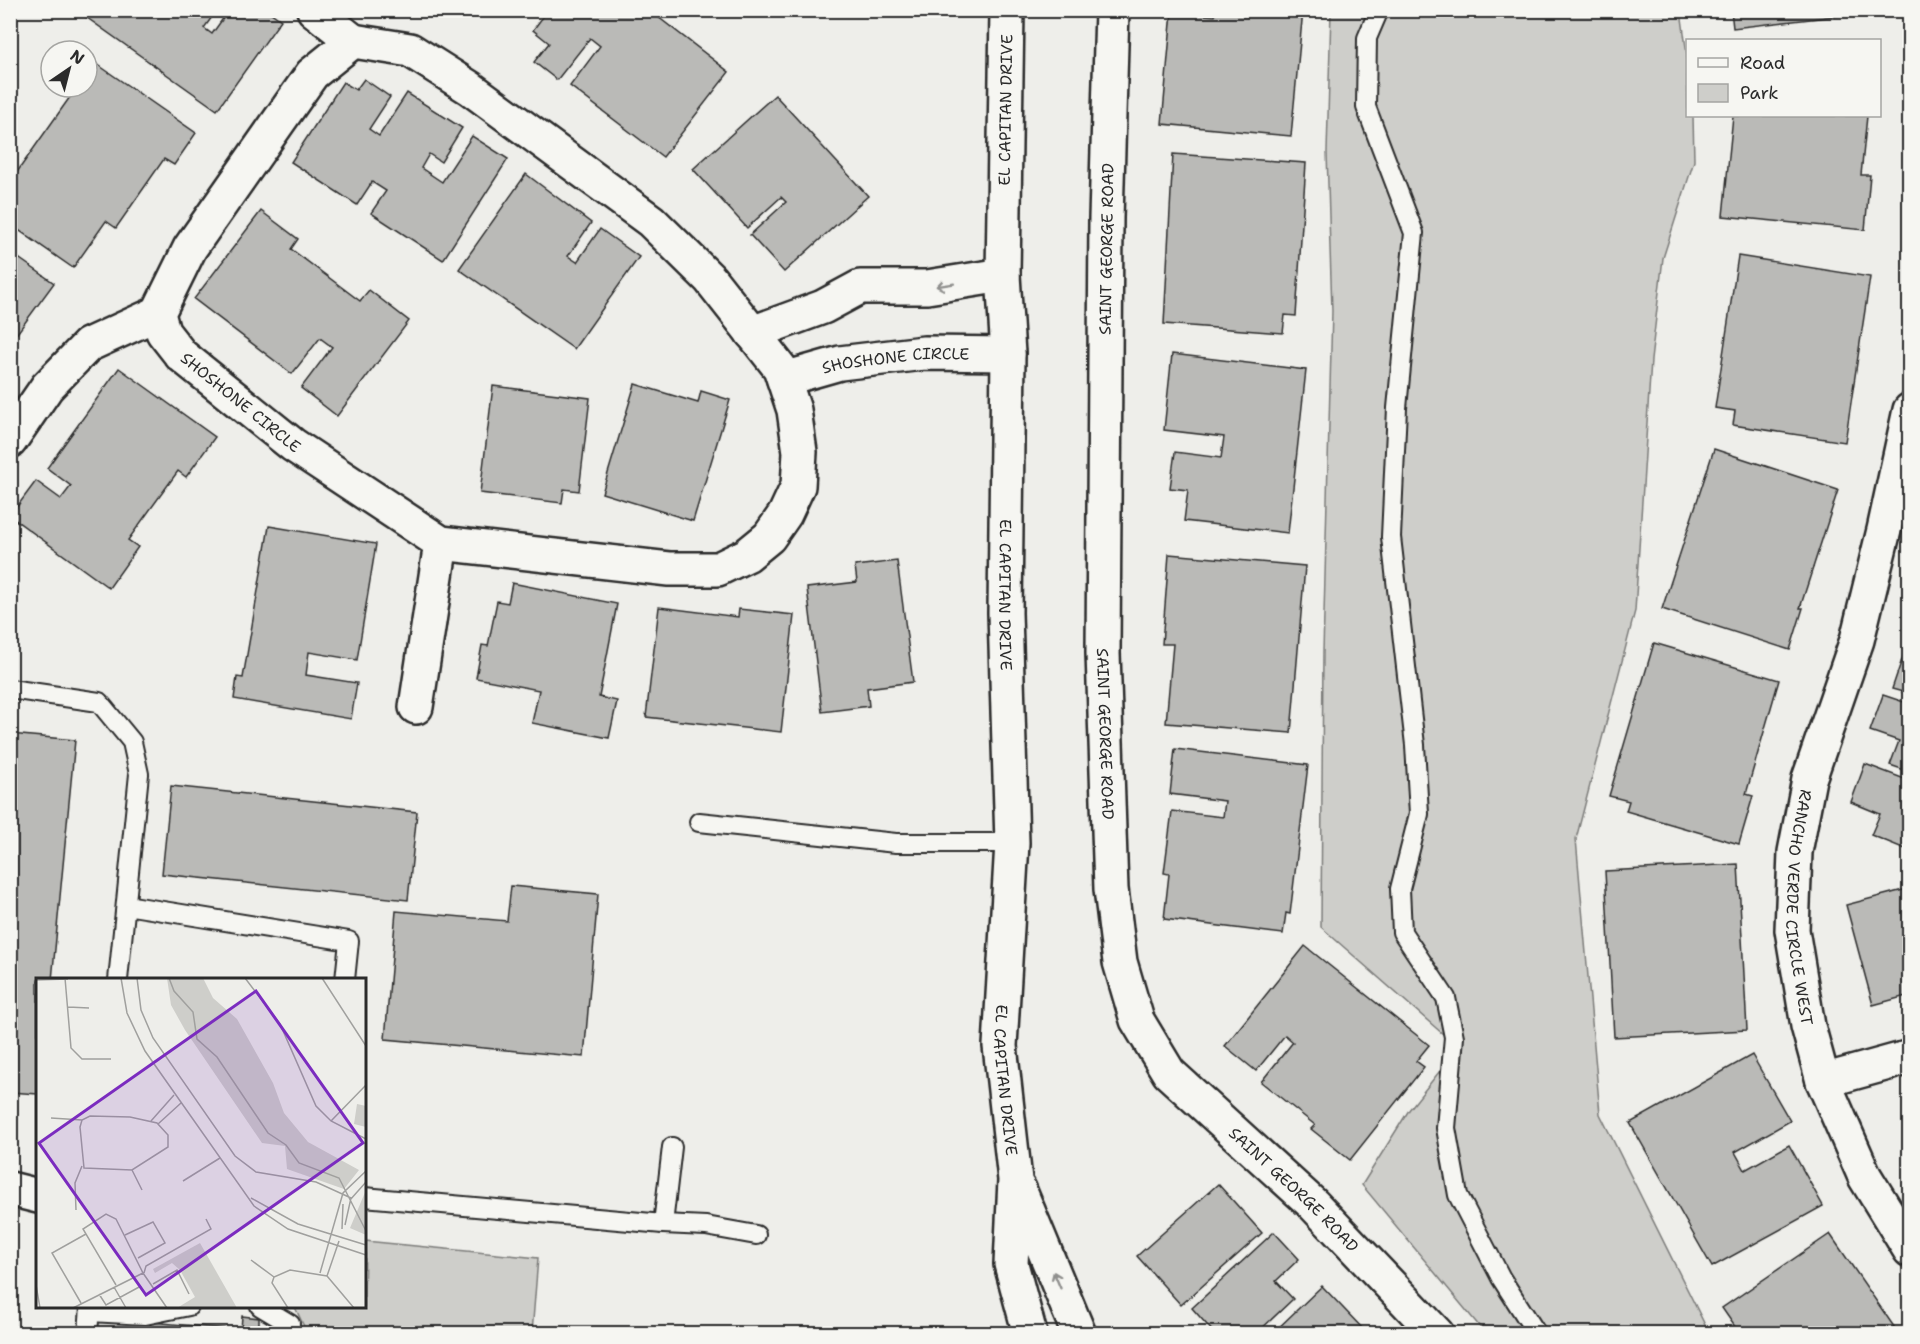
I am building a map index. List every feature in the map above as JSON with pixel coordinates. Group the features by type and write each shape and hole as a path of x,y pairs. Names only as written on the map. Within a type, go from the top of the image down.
{"street":[{"path":"10,441 47,387 88,345 158,313 190,248 312,74 353,40 314,10"},
{"name":"EL CAPITAN DRIVE","path":"1007,10 1003,275 1008,354 1005,613 1012,843 1000,1046 1015,1179 1011,1264 1030,1334"},
{"name":"SAINT GEORGE ROAD","path":"1112,10 1106,218 1103,653 1111,889 1119,962 1137,1020 1169,1073 1313,1204 1437,1334"},
{"name":"SHOSHONE CIRCLE","path":"158,313 163,332 181,355 293,445 441,543 669,569 718,569 747,555 769,537 785,514 798,486 800,452 794,410 780,368 710,279 651,221 470,88 410,50 353,40"},
{"path":"753,333 823,307 860,287 927,288 1003,275"},
{"name":"SHOSHONE CIRCLE","path":"784,379 840,363 924,353 1008,354"},
{"name":"RANCHO VERDE CIRCLE WEST","path":"1910,411 1857,640 1809,779 1795,852 1792,930 1808,1026 1823,1081 1865,1177 1910,1250"},
{"path":"416,707 441,543"},
{"path":"1823,1081 1910,1057"},
{"name":"EL CAPITAN DRIVE","path":"1015,1179 1079,1334"},
{"path":"10,1189 36,1196"}],"lane":[{"path":"1379,10 1366,38 1366,107 1414,232 1397,408 1391,537 1415,745 1419,814 1400,889 1402,932 1446,998 1454,1037 1446,1128 1458,1195 1501,1278 1537,1334"},
{"path":"10,689 99,702 132,742 139,774 118,978"},
{"path":"699,822 896,843 1012,843"},
{"path":"126,906 349,941 345,978"},
{"path":"663,1224 672,1147"},
{"path":"366,1197 706,1226 756,1235"},
{"path":"88,1334 90,1309 145,1315 179,1308"},
{"path":"263,1308 290,1324 289,1334"}],"green space":[{"path":"1331,11 1681,11 1686,48 1686,117 1693,117 1694,161 1663,258 1651,360 1635,611 1576,839 1600,1114 1709,1333 1485,1333 1362,1185 1409,1110 1443,1067 1444,1035 1321,927 1323,652 1332,311 1327,152"},
{"path":"366,1241 538,1258 532,1333 307,1333 295,1308 366,1308"}],"building":[{"path":"76,10 217,10 204,28 212,34 229,10 267,10 281,20 217,110"},
{"path":"548,10 649,10 729,72 663,157 570,86 600,46 590,38 557,80 534,62 549,43 533,30"},
{"path":"1216,10 1303,10 1291,136 1162,124 1172,12 1215,16"},
{"path":"1731,10 1863,10 1863,13 1733,28"},
{"path":"99,65 196,133 174,165 164,159 116,228 106,221 73,268 10,224 10,182 69,99 99,99"},
{"path":"364,79 390,97 369,129 379,136 407,93 462,128 441,162 429,154 421,168 442,182 472,136 508,159 443,260 371,213 386,191 372,182 357,205 291,162 343,82 356,90"},
{"path":"775,95 868,196 784,272 750,235 786,202 781,197 747,228 693,169"},
{"path":"1733,117 1867,117 1861,175 1870,175 1865,230 1723,216"},
{"path":"1173,154 1306,163 1296,316 1285,315 1283,333 1164,324"},
{"path":"526,174 591,223 568,256 577,262 600,229 639,257 574,349 459,269"},
{"path":"261,211 298,239 291,249 360,301 369,290 409,321 337,416 301,388 332,347 320,338 292,374 194,299"},
{"path":"10,252 54,283 10,343"},
{"path":"1738,256 1870,277 1845,442 1733,425 1735,411 1715,408"},
{"path":"1172,354 1306,370 1288,533 1184,521 1188,490 1170,488 1175,452 1221,458 1224,437 1164,430"},
{"path":"119,368 215,437 186,477 178,471 128,540 138,547 109,588 10,516 36,481 61,499 71,486 47,468"},
{"path":"635,384 698,403 701,391 730,400 693,521 602,493"},
{"path":"493,386 590,398 579,491 564,489 562,503 480,493"},
{"path":"1714,449 1838,490 1800,608 1803,608 1790,650 1662,609"},
{"path":"269,526 376,544 357,660 309,652 306,675 357,683 351,719 234,699 237,677 243,678"},
{"path":"1169,554 1305,566 1291,733 1166,723 1173,644 1162,644"},
{"path":"897,561 913,682 867,688 869,706 822,712 807,588 857,582 855,566"},
{"path":"512,583 617,604 599,697 617,701 609,738 532,723 539,690 476,678 482,645 488,646 497,601 508,603"},
{"path":"659,607 738,617 739,609 794,615 781,732 646,717"},
{"path":"1910,636 1910,694 1892,689"},
{"path":"1654,643 1779,680 1746,794 1753,796 1739,844 1626,811 1629,801 1609,796"},
{"path":"1883,695 1910,704 1910,772 1890,765 1899,741 1870,731"},
{"path":"10,734 75,740 52,978 36,978 36,1094 10,1092"},
{"path":"1175,749 1308,765 1290,914 1286,913 1283,934 1164,919 1169,874 1164,873 1172,811 1223,817 1225,801 1170,794"},
{"path":"1865,764 1910,781 1910,851 1871,835 1880,814 1851,802"},
{"path":"171,786 417,812 408,900 162,874"},
{"path":"1738,864 1747,1030 1614,1037 1605,871"},
{"path":"511,886 598,894 584,1057 385,1039 396,911 507,921"},
{"path":"1907,889 1910,898 1910,995 1873,1005 1846,905"},
{"path":"1305,946 1429,1045 1416,1061 1424,1067 1350,1160 1311,1129 1315,1125 1261,1082 1293,1042 1285,1035 1256,1071 1225,1046"},
{"path":"1752,1055 1790,1121 1735,1152 1745,1170 1789,1145 1823,1206 1712,1267 1630,1123"},
{"path":"1218,1184 1262,1233 1181,1305 1137,1256"},
{"path":"1274,1232 1299,1259 1276,1281 1293,1299 1256,1334 1215,1334 1192,1308"},
{"path":"1830,1234 1899,1334 1740,1334 1722,1308"},
{"path":"1322,1286 1364,1330 1360,1334 1272,1334"},
{"path":"242,1316 259,1318 259,1325 270,1326 269,1334 149,1334 151,1322 241,1330"}]}
